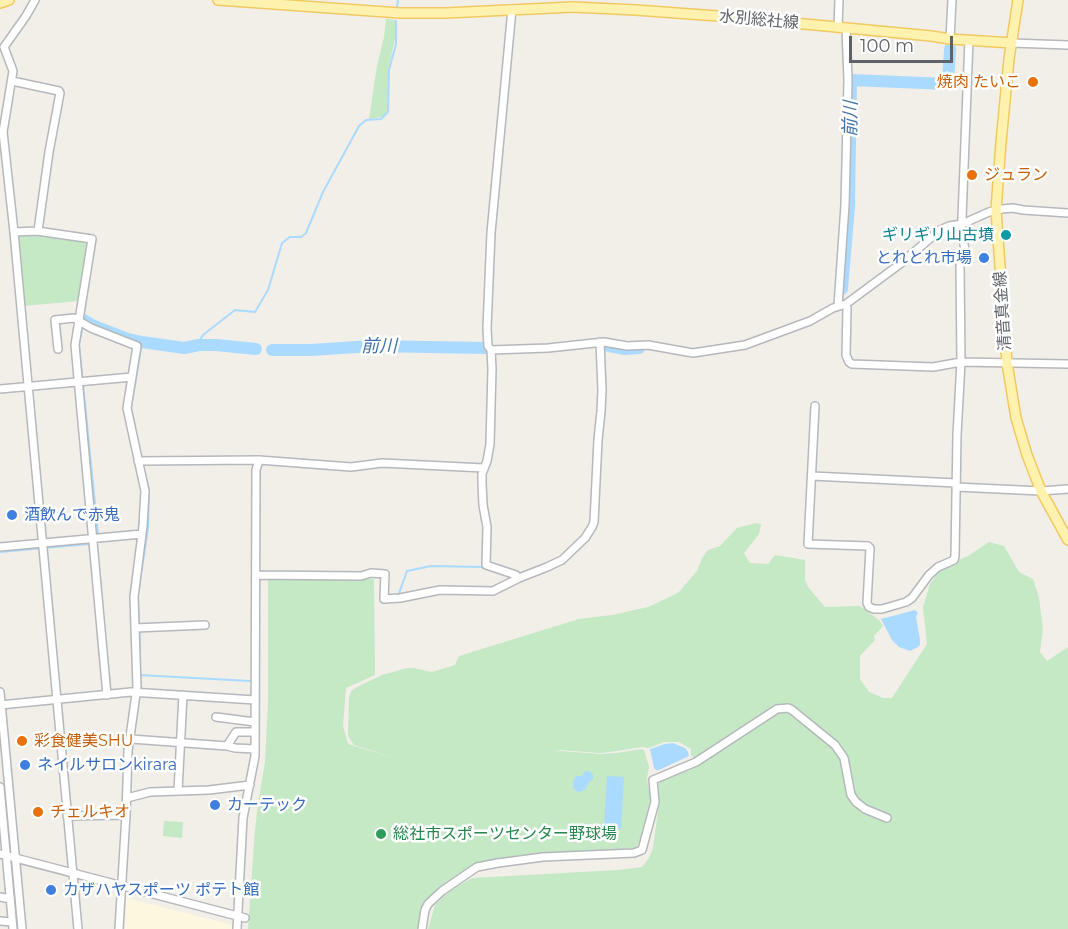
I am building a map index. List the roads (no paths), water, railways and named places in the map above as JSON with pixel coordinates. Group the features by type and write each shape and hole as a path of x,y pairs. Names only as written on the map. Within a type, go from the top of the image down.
{"main road":[{"path":"0,3 9,0"},
{"name":"水別総社線","path":"218,0 296,3 400,13 445,13 515,6 636,10 1012,43"},
{"name":"清音真金線","path":"1018,0 1001,142 996,210 1007,363 1016,418 1027,455 1041,490 1068,540"}],"street":[{"path":"35,0 4,47 13,71 2,133 14,232 78,929"},
{"path":"839,0 848,80 842,305"},
{"path":"950,39 952,0"},
{"path":"515,6 491,233 487,328 492,369 490,444 489,456 482,474 482,483 487,527 486,565 516,575"},
{"path":"815,406 808,544 868,546 870,548 867,603 869,607 882,609 906,602 912,598 929,575 938,567 954,560 955,556 957,435 962,362 960,266 965,250 961,230 969,40"},
{"path":"1012,43 1068,45"},
{"path":"12,81 60,93 38,231"},
{"path":"491,350 548,348 600,342 627,346 648,345 693,353 745,345 810,321 842,305 866,290 940,230 949,226 962,224 996,210 1013,208 1068,212"},
{"path":"14,232 38,231 92,238 82,322 75,345 81,382 107,695"},
{"path":"842,305 847,308 846,355 852,364 933,367 962,362 1068,364"},
{"path":"58,350 56,320 74,318 91,328 137,346 127,408 145,490 134,597 138,628 138,692 132,740 128,752 128,798 119,929"},
{"path":"255,575 361,576 371,573 385,574 384,598 392,598 440,590 493,591 562,560 585,538 594,522 598,440 602,411 600,342"},
{"path":"0,389 132,377"},
{"path":"140,461 259,460 351,467 382,463 484,468"},
{"path":"237,929 242,917 243,818 255,749 256,470 259,460"},
{"path":"812,476 1041,490 1068,489"},
{"path":"0,547 43,546 142,534"},
{"path":"138,628 205,625"},
{"path":"0,692 22,929"},
{"path":"1,705 138,692 255,700"},
{"path":"178,791 183,695"},
{"path":"422,929 428,904 442,891 477,867 543,857 634,853 642,850 655,802 653,780 696,762 777,709 792,710 835,745 844,758 851,795 864,808 887,818"},
{"path":"216,717 255,722"},
{"path":"226,746 236,732 255,732"},
{"path":"132,740 255,749"},
{"path":"128,798 150,792 209,790 250,785"},
{"path":"0,787 3,855 13,926 0,921"},
{"path":"68,816 126,815"},
{"path":"3,855 242,917"},
{"path":"0,897 10,899"}],"water":[{"path":"915,610 918,613 916,617 920,645 910,651 899,647 892,640 881,619"},
{"path":"673,743 685,748 689,756 656,770 650,749"},
{"path":"585,771 591,772 593,779 585,790 578,792 573,788 573,781 577,776 582,776"},
{"path":"607,776 624,777 621,829 604,828"}],"waterway":[{"path":"397,7 398,0"},
{"path":"196,346 203,335 235,310 255,312 268,290 282,243 290,237 301,237 306,233 323,192 359,126 366,120 381,119 388,112 389,70 396,44 396,21"},
{"name":"前川","path":"842,289 849,206 851,80 948,84 950,49"},
{"path":"84,320 79,344 98,534"},
{"name":"前川","path":"84,320 128,339 142,342 184,348 216,345 256,349"},
{"path":"135,427 131,408 142,342"},
{"name":"前川","path":"605,345 625,349 639,348"},
{"name":"前川","path":"272,350 372,346 486,348"},
{"path":"139,665 138,595 148,528 149,489 144,471"},
{"path":"0,552 89,544"},
{"path":"482,567 483,555"},
{"path":"398,596 407,571 431,566 488,569"},
{"path":"139,675 250,681"},
{"path":"131,760 131,775"}],"place":[{"name":"焼肉 たいこ","path":"1033,82"},
{"name":"ジュラン","path":"972,175"},
{"name":"ギリギリ山古墳","path":"1006,235"},
{"name":"とれとれ市場","path":"984,258"},
{"name":"酒飲んで赤鬼","path":"12,515"},
{"name":"彩食健美SHU","path":"22,741"},
{"name":"ネイルサロンkirara","path":"25,765"},
{"name":"カーテック","path":"215,805"},
{"name":"チェルキオ","path":"38,812"},
{"name":"総社市スポーツセンター野球場","path":"381,834"},
{"name":"カザハヤスポーツ ポテト館","path":"51,890"}]}
